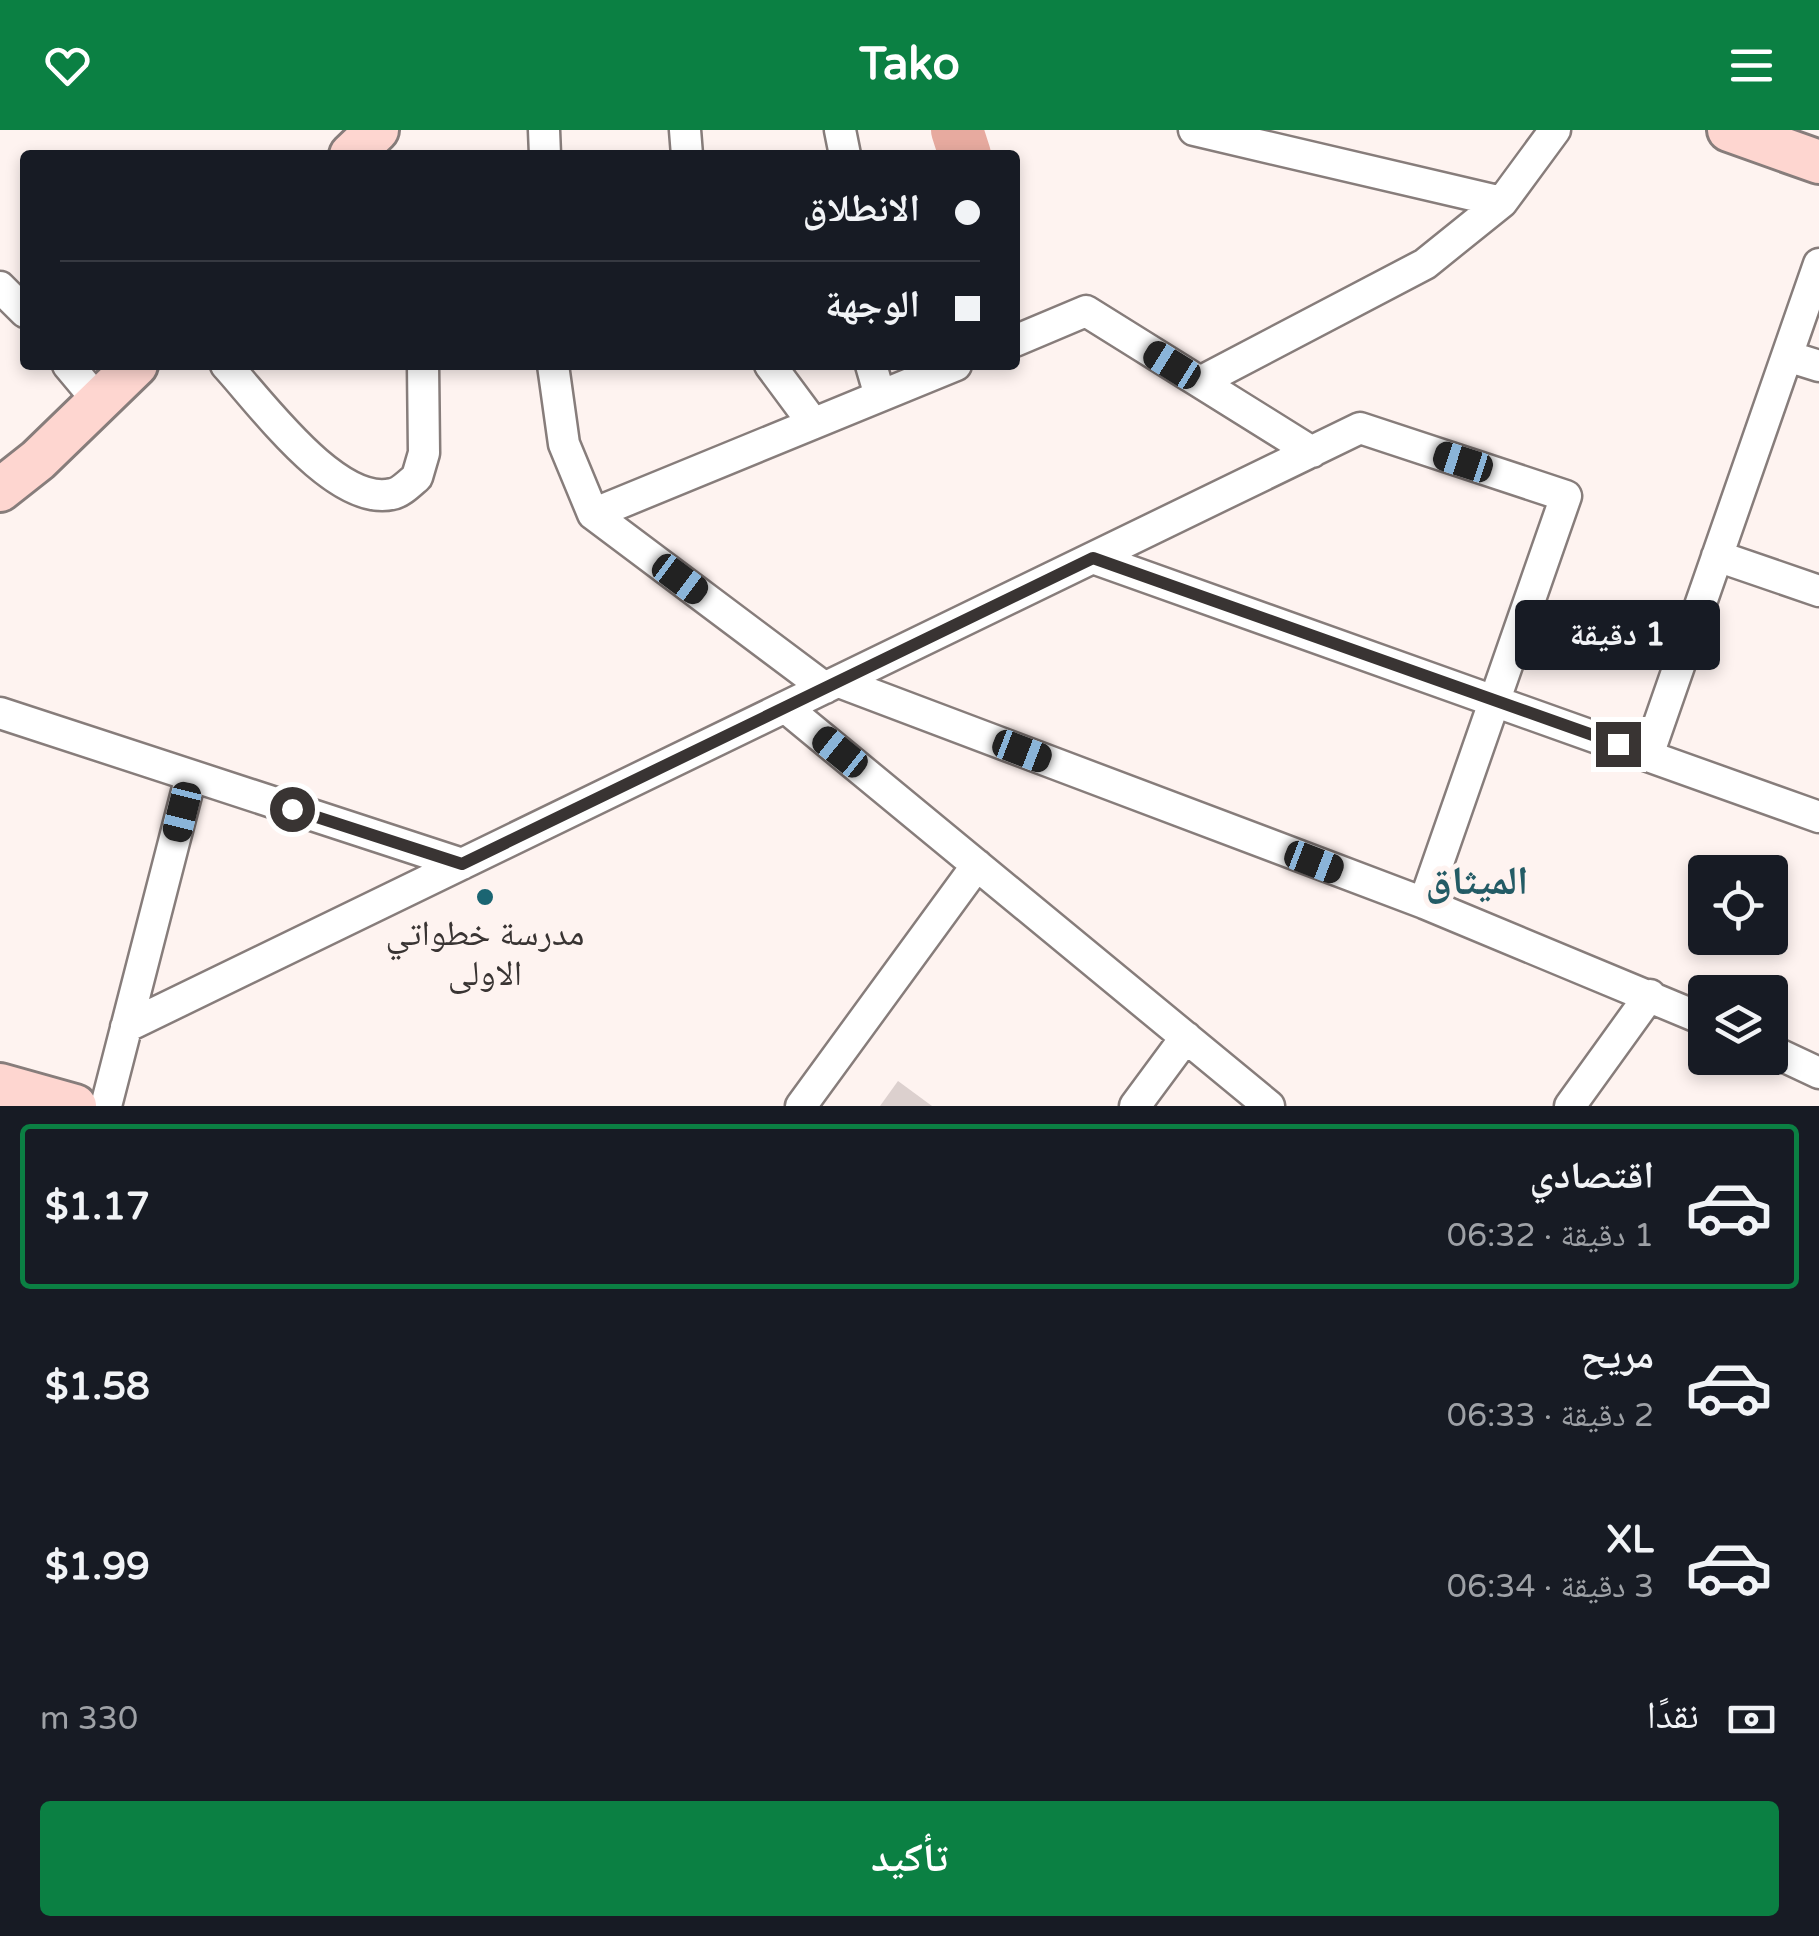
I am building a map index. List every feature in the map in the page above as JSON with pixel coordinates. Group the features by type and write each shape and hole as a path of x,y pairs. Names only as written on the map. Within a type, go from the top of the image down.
{"street":[{"path":"1194,130 1502,202"},
{"path":"1200,382 1425,264 1502,202 1555,130"},
{"path":"1730,130 1819,162"},
{"path":"1648,755 1819,264"},
{"path":"0,287 20,307"},
{"path":"1020,338 1086,312 1312,452"},
{"path":"1787,356 1819,366"},
{"path":"72,370 99,402"},
{"path":"0,490 38,460 131,370"},
{"path":"231,370 325,472 359,493 393,494 418,478 424,454 424,370"},
{"path":"553,370 564,444 593,514 832,685 1424,903 1688,1012"},
{"path":"774,370 813,424"},
{"path":"872,370 880,396"},
{"path":"593,514 944,370"},
{"path":"126,1027 1360,428 1566,496 1424,903"},
{"path":"1718,556 1819,591"},
{"path":"1093,558 1819,817"},
{"path":"785,708 1269,1106"},
{"path":"0,714 462,864"},
{"path":"106,1106 191,776"},
{"path":"801,1106 977,864"},
{"path":"1570,1106 1650,995"},
{"path":"1135,1106 1186,1038"},
{"path":"1788,1058 1819,1072"},
{"path":"0,1085 75,1106"}],"building":[{"path":"898,1081 932,1106 880,1106"}],"waterway":[{"path":"957,130 963,150"}],"place":[{"name":"مدرسة خطواتي الاولى","path":"485,897"}],"district":[{"name":"الميثاق","path":"1477,881"}],"route":[{"path":"292,809 462,864 1093,558 1618,744"}]}
